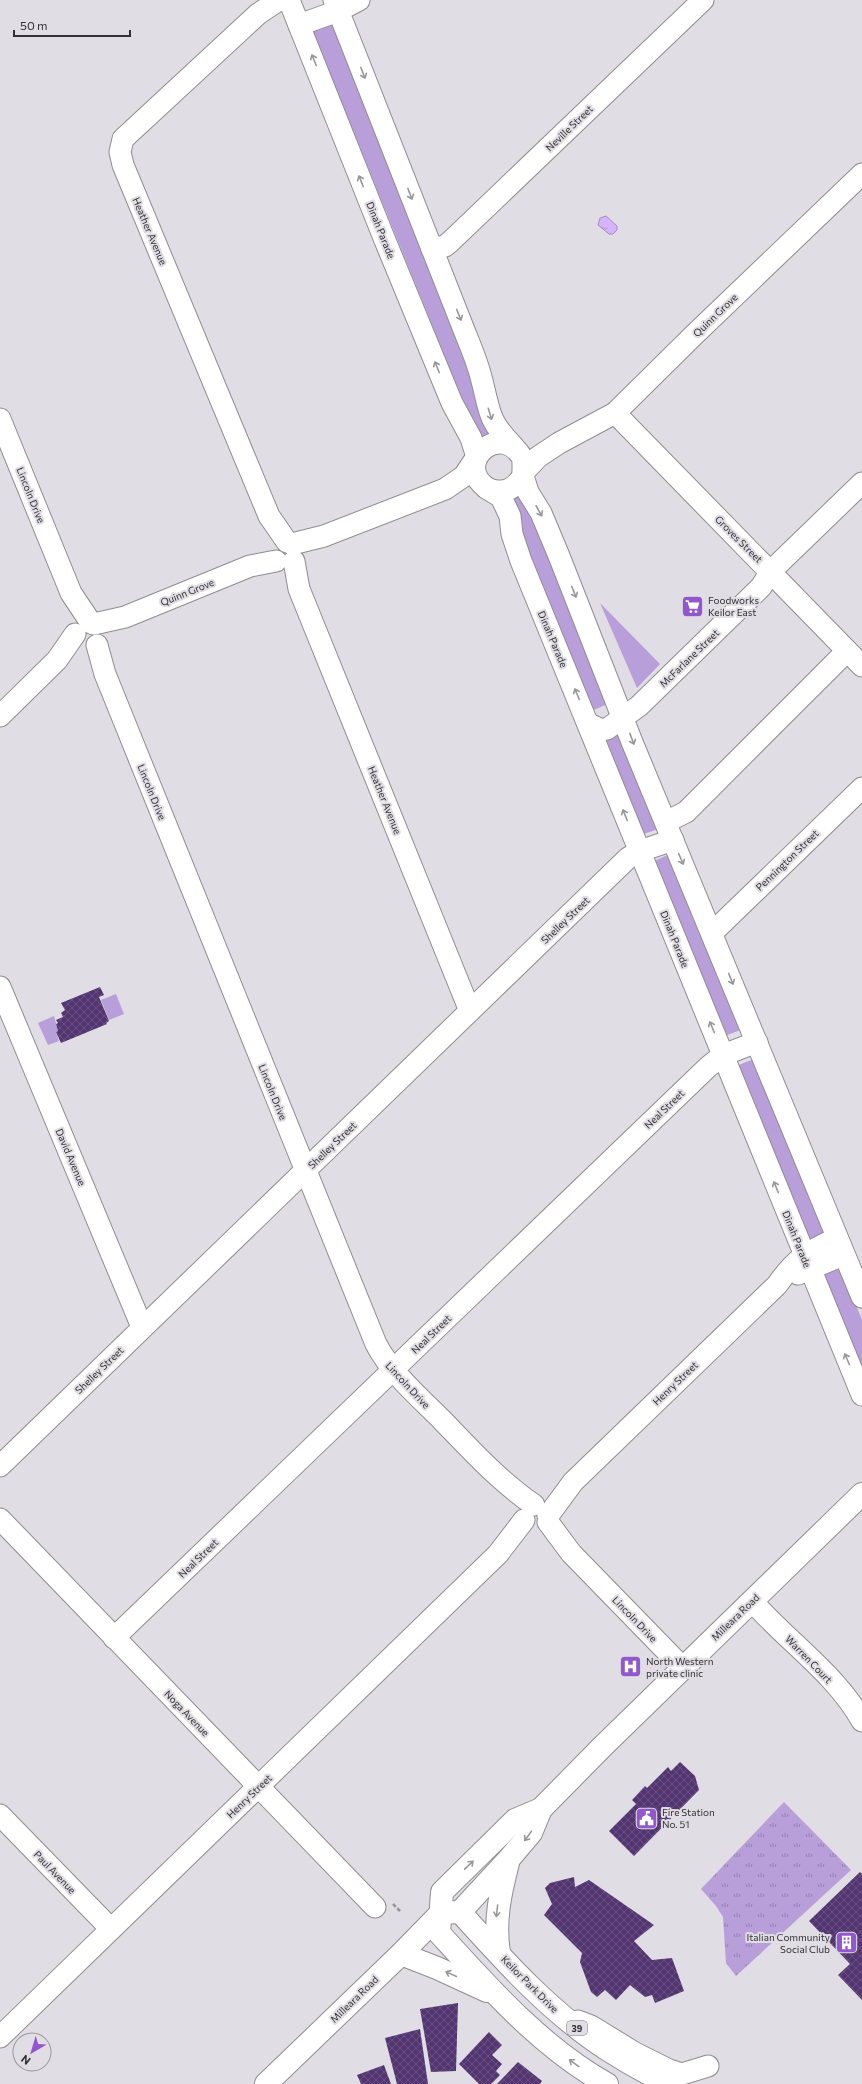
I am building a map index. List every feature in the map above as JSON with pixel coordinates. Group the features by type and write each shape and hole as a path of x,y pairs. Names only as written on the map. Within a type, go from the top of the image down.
{"main road":[{"name":"Milleara Road","path":"450,1913 442,1892 515,1820 541,1809 862,1494"},
{"name":"Milleara Road","path":"266,2084 401,1954 450,1913 509,1860 531,1833 541,1809"},
{"path":"499,1953 497,1940 497,1909 509,1860"},
{"path":"450,1913 439,1933 499,1996 551,2045 607,2084"},
{"name":"Keilor Park Drive","path":"450,1913 499,1953 560,2014 607,2050 669,2084"},
{"path":"401,1954 499,1996"}],"street":[{"name":"Heather Avenue","path":"279,0 258,14 123,139 120,152 123,165 285,553 470,1011"},
{"name":"Dinah Parade","path":"289,0 384,238 452,403 471,438 477,457"},
{"path":"299,24 336,6 359,0"},
{"name":"Neville Street","path":"432,249 444,246 450,242 703,0"},
{"path":"336,6 481,376 490,418 500,433 514,447 523,459 523,475 528,492 541,513 560,556 624,719 840,1247 862,1297"},
{"name":"Quinn Grove","path":"523,475 538,457 559,443 615,413 862,174"},
{"name":"Groves Street","path":"615,413 862,666"},
{"name":"Lincoln Drive","path":"0,419 88,636 105,674 376,1344 393,1370 683,1668"},
{"path":"514,447 496,442 488,445 477,457 476,474 486,487 495,491 503,492 518,484 523,475"},
{"name":"Quinn Grove","path":"514,447 559,443"},
{"name":"Quinn Grove","path":"0,716 58,660 88,636 125,617 324,536 445,489 464,476 477,457"},
{"name":"McFarlane Street","path":"589,724 602,730 607,729 624,719 710,638 761,587 770,571 862,483"},
{"name":"Dinah Parade","path":"486,487 501,498 510,516 512,534 521,561 589,724 862,1395"},
{"name":"Quinn Grove","path":"445,489 486,487"},
{"name":"Shelley Street","path":"0,1466 628,858 670,831 686,812 847,651"},
{"name":"Pennington Street","path":"712,933 862,788"},
{"name":"David Avenue","path":"0,987 142,1327"},
{"name":"Neal Street","path":"114,1638 708,1067 723,1055 757,1042"},
{"name":"Henry Street","path":"0,2037 498,1554 536,1518 558,1501 573,1482 777,1285 793,1276 807,1262 840,1247"},
{"name":"Noga Avenue","path":"0,1519 375,1907"},
{"name":"Warren Court","path":"752,1601 832,1682 848,1700 862,1721"},
{"name":"Paul Avenue","path":"0,1814 111,1929"},
{"path":"560,2014 591,2026 636,2053 669,2070 682,2074 707,2067"}],"green space":[{"path":"333,20 495,437 479,440 314,35 314,30"},
{"path":"521,490 610,703 589,712 507,495"},
{"path":"600,603 660,664 637,688"},
{"path":"623,728 661,828 638,836 600,737"},
{"path":"672,853 743,1029 722,1037 652,862"},
{"path":"116,994 124,1014 109,1020 101,1000"},
{"path":"54,1016 59,1041 48,1045 38,1023"},
{"path":"756,1058 826,1234 804,1242 734,1067"},
{"path":"840,1265 862,1320 862,1385 817,1274"},
{"path":"784,1802 851,1870 736,1976 726,1963 723,1917 716,1906 701,1889"}],"water":[{"path":"606,216 617,226 617,230 613,234 609,234 598,225 600,218"}],"building":[{"path":"100,987 104,995 99,997 109,1021 106,1023 107,1024 61,1043 56,1032 58,1031 56,1024 58,1023 56,1020 63,1017 61,1013 65,1010 61,1003"},
{"name":"Fire Station No. 51","path":"680,1762 695,1776 699,1790 634,1856 609,1831 636,1804 632,1800 645,1786 647,1788 668,1767 671,1771"},
{"name":"Italian Community Social Club","path":"860,1872 862,1874 862,2000 838,1975 850,1964 809,1921"},
{"path":"574,1877 575,1887 589,1880 654,1925 634,1941 652,1960 672,1958 684,1991 655,2003 652,1995 645,1997 630,1985 616,2000 605,1990 597,1997 591,1992 580,1962 582,1953 544,1915 552,1904 545,1888 550,1883"},
{"path":"458,2003 456,2071 431,2072 420,2009"},
{"path":"420,2029 428,2084 397,2084 385,2038"},
{"path":"489,2032 502,2045 492,2055 502,2064 496,2071 500,2075 491,2084 479,2084 459,2064"},
{"path":"518,2062 542,2081 540,2084 497,2084"},
{"path":"384,2065 391,2084 361,2084 357,2075"}],"place":[{"name":"Foodworks Keilor East","path":"692,606"},
{"name":"North Western private clinic","path":"631,1667"},
{"name":"Fire Station No. 51","path":"647,1818"},
{"name":"Italian Community Social Club","path":"846,1943"}]}
